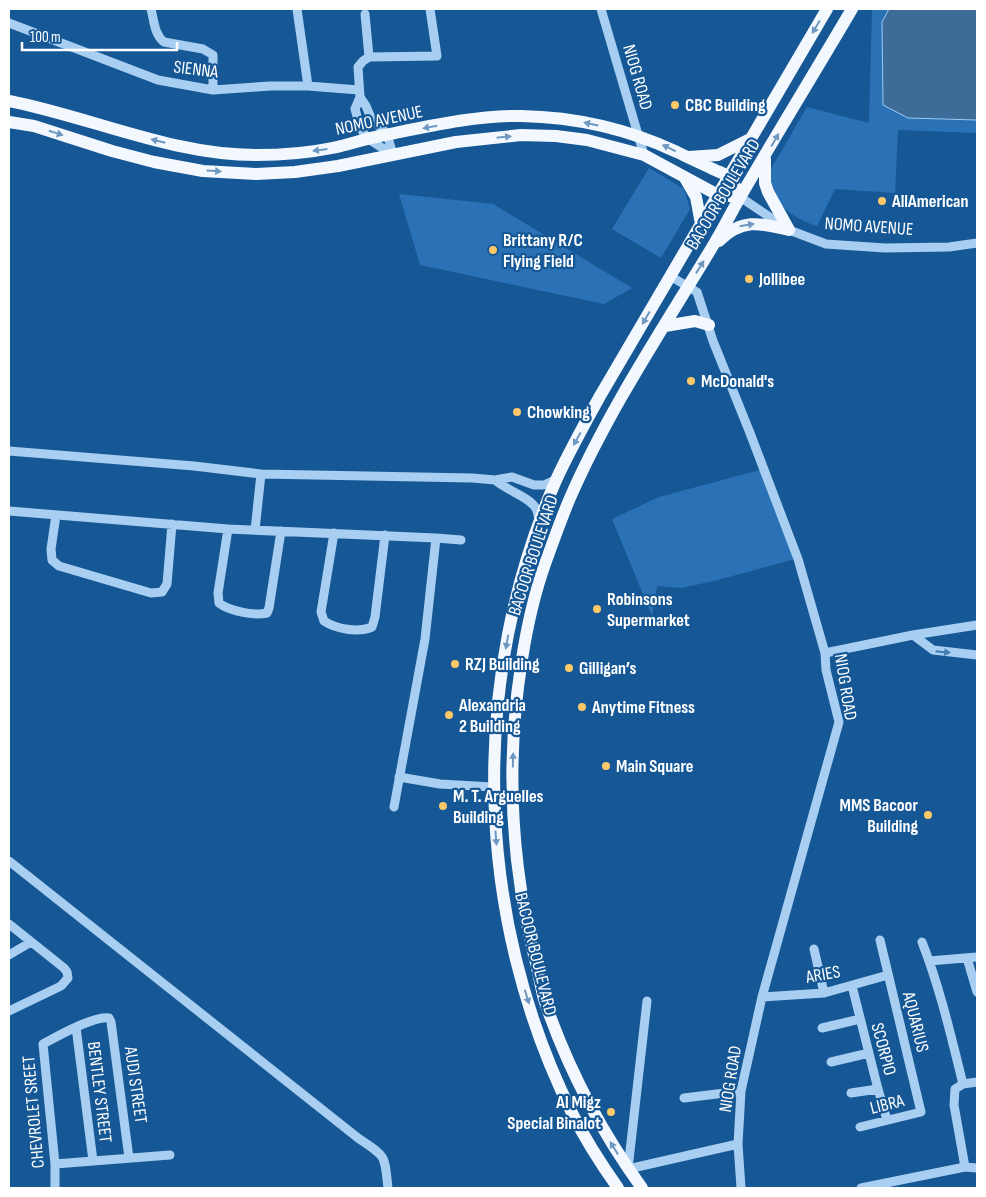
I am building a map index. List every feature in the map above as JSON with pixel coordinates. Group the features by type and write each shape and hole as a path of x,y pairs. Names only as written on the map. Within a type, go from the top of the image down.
{"main road":[{"name":"BACOOR BOULEVARD","path":"618,1188 588,1144 550,1065 533,1017 510,936 501,888 495,838 493,786 498,690 510,626 522,578 540,522 557,479 580,434 670,276 827,9"},
{"name":"BACOOR BOULEVARD","path":"642,1188 628,1169 590,1106 558,1037 543,995 520,886 512,812 513,743 517,693 524,646 540,582 571,496 594,448 852,9"},
{"name":"NOMO AVENUE","path":"9,101 40,107 158,141 205,151 254,155 332,148 364,134 387,134 451,123 520,116 558,118 590,123 638,136 728,177 740,197"},
{"name":"NOMO AVENUE","path":"9,122 34,126 112,151 154,162 203,171 256,174 295,172 393,156 456,142 521,135 586,140 644,155 718,195 740,197"},
{"path":"686,157 718,155 750,139"},
{"path":"765,158 765,183 768,192 789,230"},
{"path":"683,176 696,197 701,224"},
{"path":"712,248 728,232 744,225 762,223 789,230"},
{"path":"664,326 695,321 709,325"},
{"path":"522,578 540,582"}],"street":[{"path":"151,9 155,28 164,42 203,49 212,55 213,90"},
{"path":"297,9 308,86"},
{"path":"393,156 364,134 355,109 359,94 358,66 369,57 437,56 430,9"},
{"name":"NIOG ROAD","path":"600,9 644,155"},
{"path":"365,14 369,57"},
{"name":"SIENNA","path":"9,23 158,80 213,90 270,86 308,86 359,94"},
{"path":"359,94 371,118 387,134 393,156"},
{"path":"364,134 376,125"},
{"name":"NOMO AVENUE","path":"740,197 789,230 817,241 844,246 949,247 977,243"},
{"name":"NIOG ROAD","path":"670,276 697,292 713,341 798,559 825,653 826,670 839,722 762,997 741,1091 738,1144 741,1188"},
{"path":"9,451 194,466 261,474 495,480 512,477 534,485 544,485 557,479"},
{"path":"254,530 261,474"},
{"path":"495,480 502,487 529,500 536,507 540,522"},
{"path":"9,511 228,529 461,540"},
{"path":"56,516 51,549 52,560 59,566 151,593 162,592 167,584 172,524"},
{"path":"228,529 218,593 219,603 226,608 260,614 267,613 269,608 281,531"},
{"path":"334,533 322,612 324,621 332,626 363,631 372,627 375,617 385,535"},
{"path":"394,807 424,639 436,538"},
{"path":"825,653 913,635 977,625"},
{"path":"913,635 932,650 977,655"},
{"path":"399,777 440,784 493,786"},
{"path":"9,861 358,1138 382,1154 385,1160 388,1188"},
{"path":"9,924 64,968 68,978 61,986 9,1010"},
{"name":"AQUARIUS","path":"880,940 921,1112"},
{"path":"9,954 31,942"},
{"path":"922,942 951,1035 963,1084"},
{"path":"814,949 824,993"},
{"path":"929,961 977,957"},
{"path":"967,958 977,992"},
{"name":"ARIES","path":"762,997 824,993 888,975"},
{"name":"SCORPIO","path":"852,986 887,1120"},
{"path":"647,1000 628,1169 738,1144"},
{"name":"CHEVROLET SREET","path":"55,1188 55,1164 43,1044 76,1027 104,1016 109,1018"},
{"name":"AUDI STREET","path":"109,1018 129,1158"},
{"path":"822,1028 860,1020"},
{"name":"BENTLEY STREET","path":"76,1027 93,1161"},
{"path":"831,1062 869,1053"},
{"path":"965,1167 954,1105 956,1087 977,1082"},
{"path":"851,1093 878,1090"},
{"path":"684,1098 741,1091"},
{"name":"LIBRA","path":"860,1127 921,1112"},
{"path":"55,1164 170,1155"},
{"path":"861,1188 965,1167 977,1168"}],"shaded area":[{"path":"872,9 889,9 882,22 908,118 977,120 977,133 898,130 895,193 835,189 817,226 799,219 783,207 771,186 768,174 807,107 869,123"},
{"path":"889,9 977,9 977,120 908,118 883,105 882,22"},
{"path":"649,168 684,189 690,209 661,258 612,229"},
{"name":"Brittany R/C Flying Field","path":"399,194 493,204 632,288 604,304 420,265"},
{"path":"760,470 795,559 681,588 657,586 652,616 612,519 659,497"}],"place":[{"name":"CBC Building","path":"675,105"},
{"name":"AllAmerican","path":"882,201"},
{"name":"Brittany R/C Flying Field","path":"493,250"},
{"name":"Jollibee","path":"749,279"},
{"name":"McDonald's","path":"691,381"},
{"name":"Chowking","path":"517,412"},
{"name":"Robinsons Supermarket","path":"597,609"},
{"name":"RZJ Building","path":"455,664"},
{"name":"Gilligan’s","path":"569,668"},
{"name":"Anytime Fitness","path":"582,707"},
{"name":"Alexandria 2 Building","path":"449,715"},
{"name":"Main Square","path":"606,766"},
{"name":"M. T. Arguelles Building","path":"443,806"},
{"name":"MMS Bacoor Building","path":"928,815"},
{"name":"Al Migz Special Binalot","path":"611,1112"}]}
